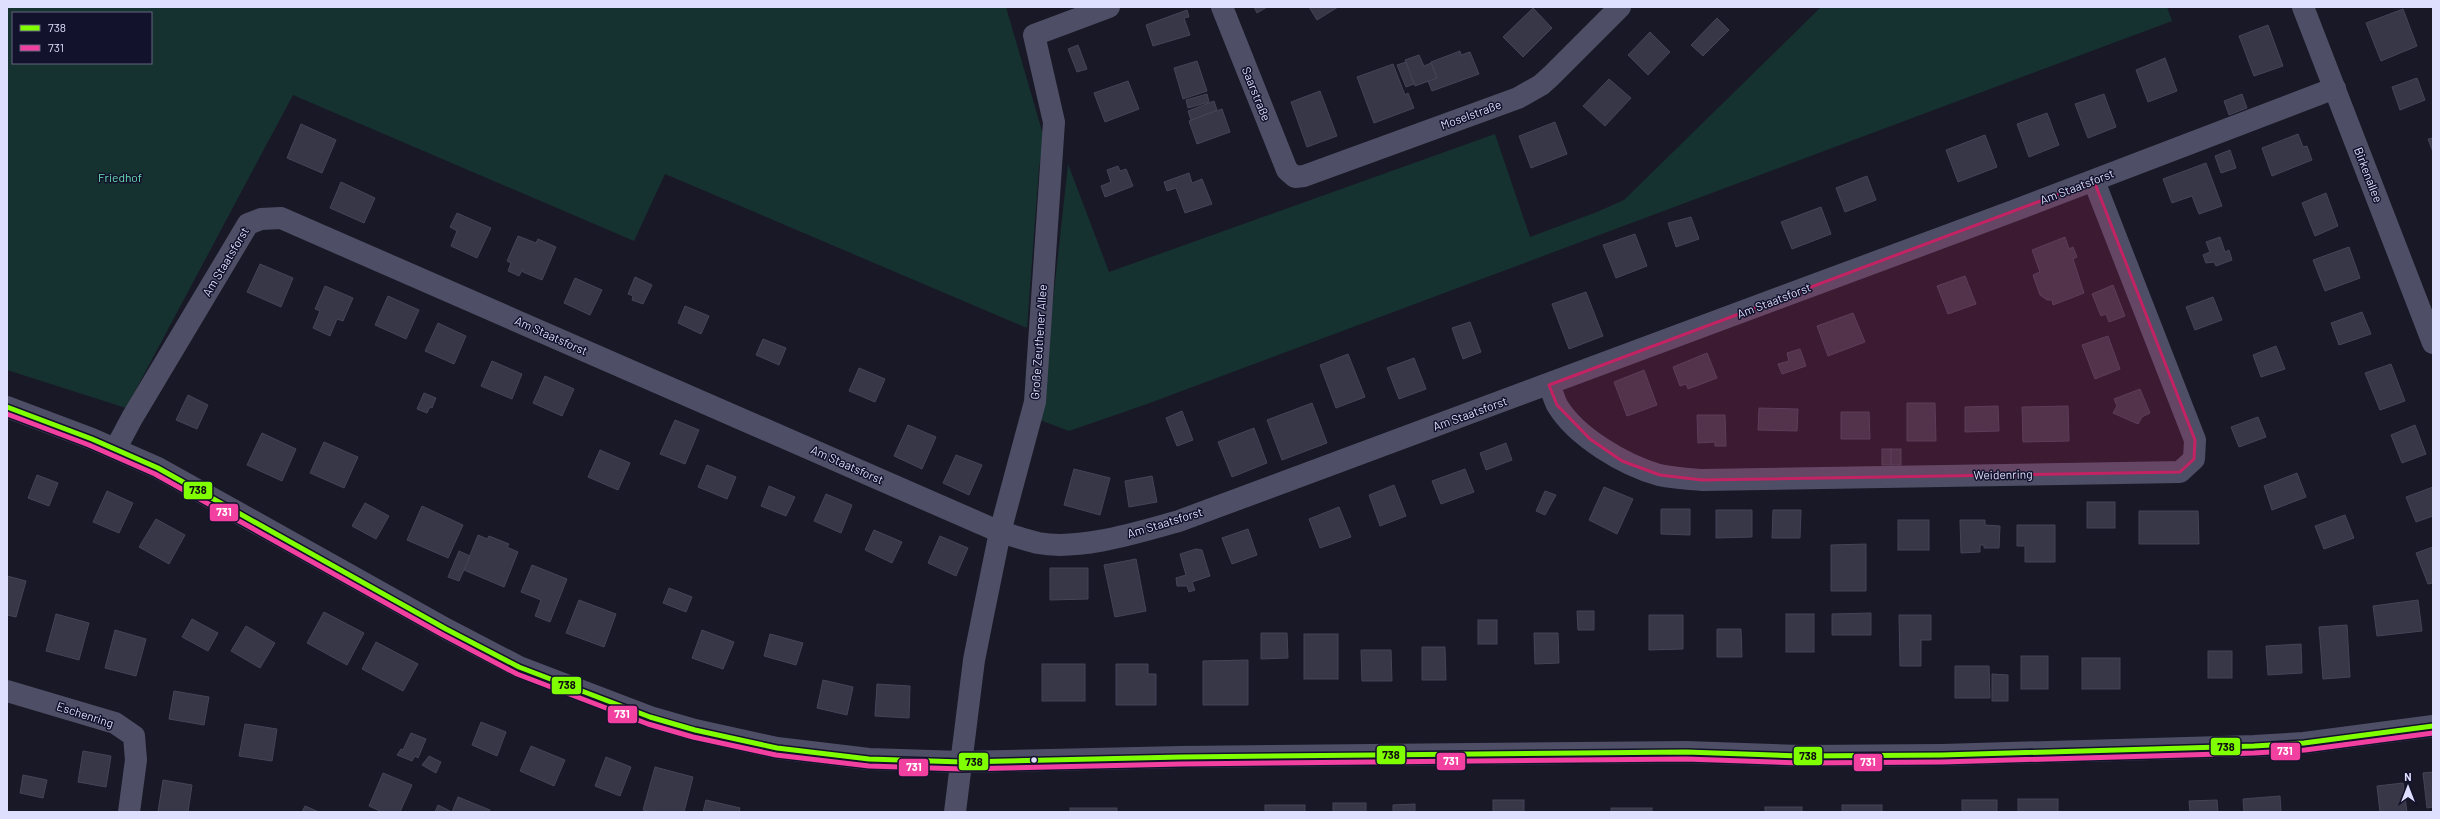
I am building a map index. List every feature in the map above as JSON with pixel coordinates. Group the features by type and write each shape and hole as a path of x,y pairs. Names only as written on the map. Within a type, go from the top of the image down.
{"street":[{"name":"Große Zeuthener Allee","path":"955,812 974,660 1000,532 1035,402 1041,341 1054,122 1034,35 1109,7"},
{"name":"Saarstraße","path":"1222,7 1286,170 1295,177"},
{"name":"Moselstraße","path":"1295,177 1304,176 1518,98 1542,85 1620,7"},
{"name":"Birkenallee","path":"2303,7 2433,343"},
{"name":"Am Staatsforst","path":"116,448 132,418 248,224 261,219 281,218 1000,532 1039,543 1079,543 1117,538 1180,521 1549,385 2094,181 2335,88"},
{"name":"Weidenring","path":"1549,385 1557,405 1570,422 1590,439 1622,461 1660,475 1702,480 2180,472 2194,459 2195,440 2094,181"},
{"path":"7,407 116,448 197,488 486,652 594,697 695,730 777,748 869,759 962,762 1168,757 1686,752 1883,756 2131,751 2287,744 2433,726"},
{"name":"Eschenring","path":"7,691 115,723 134,736 136,760 129,812"}],"highlighted area":[{"path":"2094,181 2195,440 2194,459 2180,472 1702,480 1660,475 1622,461 1590,439 1557,405 1549,385 2013,211"}],"green space":[{"name":"Friedhof","path":"7,7 1006,7 1044,138 1039,168 1027,328 665,174 634,241 293,95 126,408 7,370"},
{"path":"1821,7 2167,7 2172,21 1147,404 1069,431 1040,420 1068,164 1109,272 1495,134 1530,237 1597,212 1624,200"}],"building":[{"path":"1254,7 1267,7 1257,13"},
{"path":"1309,7 1338,7 1317,20"},
{"path":"1533,8 1552,28 1523,57 1503,37"},
{"path":"2403,9 2417,46 2381,61 2366,23"},
{"path":"1187,10 1189,17 1184,18 1190,35 1153,46 1146,25"},
{"path":"1717,18 1729,30 1703,56 1691,45"},
{"path":"2268,25 2283,66 2254,76 2239,36"},
{"path":"1650,32 1670,52 1648,75 1628,55"},
{"path":"1078,45 1087,69 1077,72 1068,49"},
{"path":"1460,51 1461,55 1470,52 1479,74 1432,91 1428,81 1437,78 1431,62"},
{"path":"1419,55 1424,66 1431,63 1437,78 1415,86 1405,60"},
{"path":"2165,58 2177,91 2148,102 2136,70"},
{"path":"1197,61 1207,91 1183,99 1174,68"},
{"path":"1406,62 1414,84 1406,87 1397,65"},
{"path":"1393,64 1405,95 1408,93 1414,108 1374,123 1357,77"},
{"path":"2417,78 2425,100 2400,110 2392,87"},
{"path":"1609,79 1631,98 1605,126 1583,106"},
{"path":"1128,81 1139,109 1105,122 1094,93"},
{"path":"1320,91 1337,136 1307,147 1291,102"},
{"path":"1207,94 1209,102 1188,108 1186,100"},
{"path":"2104,94 2116,127 2088,138 2075,104"},
{"path":"2242,94 2247,108 2229,115 2224,101"},
{"path":"1214,101 1217,110 1191,120 1188,111"},
{"path":"1222,109 1230,132 1197,144 1189,121"},
{"path":"2047,113 2059,145 2029,157 2017,124"},
{"path":"1555,122 1567,154 1531,168 1519,136"},
{"path":"301,124 336,140 322,173 287,158"},
{"path":"2298,134 2303,147 2307,146 2312,160 2272,176 2262,148"},
{"path":"1985,135 1997,167 1958,182 1946,150"},
{"path":"2433,138 2433,152 2428,139"},
{"path":"2230,150 2236,168 2221,173 2215,156"},
{"path":"2206,163 2222,206 2199,214 2192,196 2172,203 2163,179"},
{"path":"1118,166 1120,171 1126,169 1133,186 1105,197 1101,186 1111,182 1107,170"},
{"path":"1189,173 1192,183 1202,179 1212,204 1185,213 1176,188 1167,191 1164,182"},
{"path":"1867,176 1876,200 1845,212 1836,188"},
{"path":"341,182 375,198 364,223 330,208"},
{"path":"2326,193 2338,226 2315,236 2302,203"},
{"path":"1821,207 1831,234 1792,249 1781,222"},
{"path":"457,213 491,228 477,258 451,246 457,231 450,227"},
{"path":"1691,217 1699,239 1676,247 1668,223"},
{"path":"1635,234 1647,266 1616,278 1603,245"},
{"path":"518,236 536,243 538,239 556,247 542,280 523,272 523,269 519,276 508,271 511,263 507,261"},
{"path":"2065,237 2069,249 2073,247 2077,257 2073,259 2084,293 2053,305 2052,300 2047,300 2040,295 2033,275 2040,272 2032,250"},
{"path":"2220,237 2225,252 2229,250 2232,260 2216,266 2214,262 2206,263 2203,255 2210,252 2206,242"},
{"path":"2349,247 2360,278 2325,291 2313,260"},
{"path":"260,264 293,278 281,307 247,292"},
{"path":"1965,276 1976,304 1948,314 1937,286"},
{"path":"635,277 652,285 643,304 632,300 633,296 628,294"},
{"path":"575,278 602,290 590,315 564,303"},
{"path":"2113,285 2125,316 2109,322 2106,314 2101,316 2092,294"},
{"path":"325,286 353,298 343,321 337,319 330,336 313,328 320,311 315,309"},
{"path":"1586,292 1603,336 1569,349 1552,304"},
{"path":"388,296 419,310 406,339 375,325"},
{"path":"2213,297 2222,320 2195,330 2186,307"},
{"path":"685,306 709,316 701,334 678,323"},
{"path":"2362,312 2371,334 2339,345 2331,323"},
{"path":"1853,313 1865,342 1828,356 1817,326"},
{"path":"1470,322 1481,352 1463,359 1452,328"},
{"path":"438,323 466,336 454,364 425,351"},
{"path":"2108,336 2120,369 2095,379 2082,345"},
{"path":"763,339 786,348 779,365 756,355"},
{"path":"2276,346 2285,369 2261,377 2253,355"},
{"path":"1800,349 1806,366 1782,374 1778,364 1789,361 1787,353"},
{"path":"1707,353 1717,378 1688,389 1686,384 1680,386 1673,367"},
{"path":"1348,354 1365,397 1336,408 1320,365"},
{"path":"1414,358 1426,389 1399,399 1387,368"},
{"path":"492,361 522,374 512,399 481,386"},
{"path":"2391,364 2405,401 2380,410 2365,373"},
{"path":"859,368 885,379 875,402 849,391"},
{"path":"1644,370 1657,405 1627,416 1614,382"},
{"path":"545,376 574,389 562,416 533,403"},
{"path":"2140,389 2150,413 2142,417 2138,424 2113,413 2117,406 2114,399"},
{"path":"424,393 436,398 432,408 430,407 427,413 417,409"},
{"path":"188,395 208,405 197,429 176,420"},
{"path":"1312,403 1327,443 1282,460 1267,420"},
{"path":"1907,403 1935,403 1936,441 1907,441"},
{"path":"1998,406 1999,431 1965,432 1965,407"},
{"path":"2068,406 2069,441 2023,442 2022,407"},
{"path":"1759,408 1798,409 1797,431 1758,430"},
{"path":"1182,411 1193,440 1177,446 1166,418"},
{"path":"1841,412 1869,412 1870,439 1841,439"},
{"path":"1697,415 1725,415 1726,446 1715,446 1715,442 1698,443"},
{"path":"2258,417 2266,437 2239,447 2231,427"},
{"path":"675,420 699,430 685,464 660,454"},
{"path":"908,425 936,437 922,469 894,456"},
{"path":"2415,425 2426,454 2402,463 2391,435"},
{"path":"1254,428 1267,463 1232,477 1218,442"},
{"path":"262,433 296,449 282,481 247,465"},
{"path":"324,442 358,457 344,488 310,473"},
{"path":"1506,443 1512,460 1486,470 1480,453"},
{"path":"1882,449 1891,449 1891,465 1882,465"},
{"path":"1891,449 1901,449 1901,465 1891,465"},
{"path":"600,450 630,463 618,490 588,477"},
{"path":"956,455 982,465 969,495 943,483"},
{"path":"707,465 736,477 727,499 698,487"},
{"path":"1074,469 1110,478 1100,515 1064,505"},
{"path":"1465,469 1474,492 1441,504 1432,481"},
{"path":"2297,473 2306,497 2272,510 2264,486"},
{"path":"37,475 58,483 49,506 28,498"},
{"path":"1152,476 1157,502 1129,507 1125,481"},
{"path":"1394,485 1406,516 1380,526 1369,495"},
{"path":"769,486 795,497 786,516 761,506"},
{"path":"1604,487 1633,499 1617,534 1589,520"},
{"path":"2433,487 2433,516 2416,522 2406,497"},
{"path":"107,491 133,503 119,533 93,522"},
{"path":"1545,491 1556,495 1545,515 1536,511"},
{"path":"826,494 852,505 841,533 814,521"},
{"path":"2087,502 2115,502 2115,528 2087,528"},
{"path":"365,503 389,516 376,539 352,526"},
{"path":"422,506 463,525 448,558 407,540"},
{"path":"1339,507 1351,537 1320,548 1309,519"},
{"path":"1661,509 1690,509 1690,535 1661,534"},
{"path":"1716,510 1752,510 1752,537 1716,538"},
{"path":"1773,510 1801,510 1800,538 1772,538"},
{"path":"2139,511 2198,511 2199,544 2139,544"},
{"path":"2345,515 2354,538 2324,549 2315,526"},
{"path":"156,519 185,535 169,564 139,547"},
{"path":"1898,520 1929,520 1929,550 1898,550"},
{"path":"1960,520 1985,520 1985,525 2000,526 1999,548 1984,548 1984,545 1980,545 1980,552 1961,553"},
{"path":"2017,525 2055,525 2055,562 2025,562 2025,546 2017,546"},
{"path":"1248,529 1257,555 1232,564 1222,538"},
{"path":"874,530 902,542 892,563 865,550"},
{"path":"478,535 487,539 489,536 509,544 507,547 518,552 504,587 464,570"},
{"path":"940,536 968,548 956,576 928,563"},
{"path":"1866,544 1866,591 1831,591 1831,545"},
{"path":"2433,547 2433,583 2428,584 2416,553"},
{"path":"1196,549 1202,550 1210,576 1192,582 1195,590 1189,592 1187,586 1177,586 1176,578 1186,575 1180,554"},
{"path":"459,551 470,556 459,581 448,577"},
{"path":"1136,559 1146,611 1115,617 1104,565"},
{"path":"532,565 567,579 550,622 535,616 541,600 521,592"},
{"path":"1050,568 1088,568 1088,599 1050,600"},
{"path":"7,576 26,581 16,617 7,615"},
{"path":"669,588 692,597 686,612 663,603"},
{"path":"579,600 616,614 604,647 566,633"},
{"path":"2418,600 2422,631 2377,636 2373,606"},
{"path":"1577,611 1594,611 1594,630 1578,630"},
{"path":"324,612 364,633 347,665 307,643"},
{"path":"1871,613 1871,635 1832,635 1832,614"},
{"path":"56,614 89,623 79,660 46,651"},
{"path":"1786,614 1814,614 1814,652 1786,652"},
{"path":"1649,615 1683,615 1683,649 1649,650"},
{"path":"1899,615 1931,615 1931,640 1921,640 1921,666 1900,666"},
{"path":"192,619 218,633 208,651 182,637"},
{"path":"1478,620 1497,620 1497,644 1478,644"},
{"path":"2347,625 2350,677 2323,679 2319,627"},
{"path":"246,626 275,643 260,668 231,651"},
{"path":"1717,629 1741,629 1742,657 1717,657"},
{"path":"115,630 146,639 136,676 105,668"},
{"path":"702,630 734,642 723,669 692,658"},
{"path":"1261,633 1287,633 1288,658 1261,659"},
{"path":"1534,633 1558,633 1559,663 1535,664"},
{"path":"770,634 803,643 796,665 764,656"},
{"path":"1304,634 1338,634 1338,679 1304,679"},
{"path":"376,642 418,664 403,691 362,669"},
{"path":"2301,644 2302,673 2268,675 2266,646"},
{"path":"1422,647 1445,647 1446,680 1422,680"},
{"path":"1361,650 1391,650 1392,681 1362,681"},
{"path":"2208,651 2232,651 2232,678 2208,678"},
{"path":"2021,656 2048,656 2048,689 2021,689"},
{"path":"2082,658 2120,658 2120,689 2082,689"},
{"path":"1248,660 1248,705 1203,705 1203,661"},
{"path":"1042,664 1085,664 1085,701 1042,701"},
{"path":"1116,664 1148,664 1148,674 1156,674 1156,705 1116,705"},
{"path":"1955,666 1989,666 1990,698 1955,698"},
{"path":"1992,674 2008,675 2008,701 1992,701"},
{"path":"823,680 853,687 847,715 817,708"},
{"path":"877,684 910,686 909,718 875,716"},
{"path":"174,691 209,697 204,725 169,719"},
{"path":"481,722 506,732 497,756 472,745"},
{"path":"245,724 277,729 272,761 239,756"},
{"path":"411,733 426,739 418,758 415,756 412,761 397,755 401,749 403,750"},
{"path":"531,746 565,760 554,786 520,771"},
{"path":"83,751 111,756 106,787 78,782"},
{"path":"429,756 441,762 436,773 422,765"},
{"path":"606,757 631,767 620,796 595,786"},
{"path":"655,767 693,777 684,812 653,812 643,810"},
{"path":"2433,772 2433,807 2427,808 2423,773"},
{"path":"383,773 412,785 400,812 382,812 369,806"},
{"path":"23,775 47,780 43,798 20,793"},
{"path":"163,780 192,785 188,812 158,812"},
{"path":"2403,783 2407,812 2380,812 2377,786"},
{"path":"2280,796 2281,812 2244,812 2243,799"},
{"path":"458,797 490,810 489,812 452,812"},
{"path":"2018,799 2058,799 2058,812 2018,812"},
{"path":"706,800 740,808 739,812 703,812"},
{"path":"1493,800 1524,800 1524,812 1493,812"},
{"path":"1962,800 1997,800 1997,812 1962,812"},
{"path":"2217,800 2218,812 2190,812 2189,801"},
{"path":"1333,803 1366,803 1366,812 1333,812"},
{"path":"1415,804 1415,812 1393,812 1393,805"},
{"path":"438,805 452,812 435,812"},
{"path":"1265,805 1305,805 1305,812 1265,812"},
{"path":"1842,805 1882,805 1882,812 1842,812"},
{"path":"305,806 319,812 302,812"},
{"path":"1765,807 1802,807 1802,812 1765,812"},
{"path":"1070,808 1117,808 1117,812 1070,812"},
{"path":"1611,808 1652,808 1652,812 1611,812"}],"transit line":[{"name":"738","path":"7,407 92,439 158,468 446,629 519,667 650,717 695,730 777,748 869,759 962,762 1181,757 1686,752 1801,756 1942,755 2254,746 2304,743 2433,726"},
{"name":"731","path":"7,414 89,445 155,474 443,635 517,674 648,724 693,737 776,755 869,766 962,769 1181,764 1686,759 1801,763 1942,762 2254,753 2305,750 2433,733"}]}
